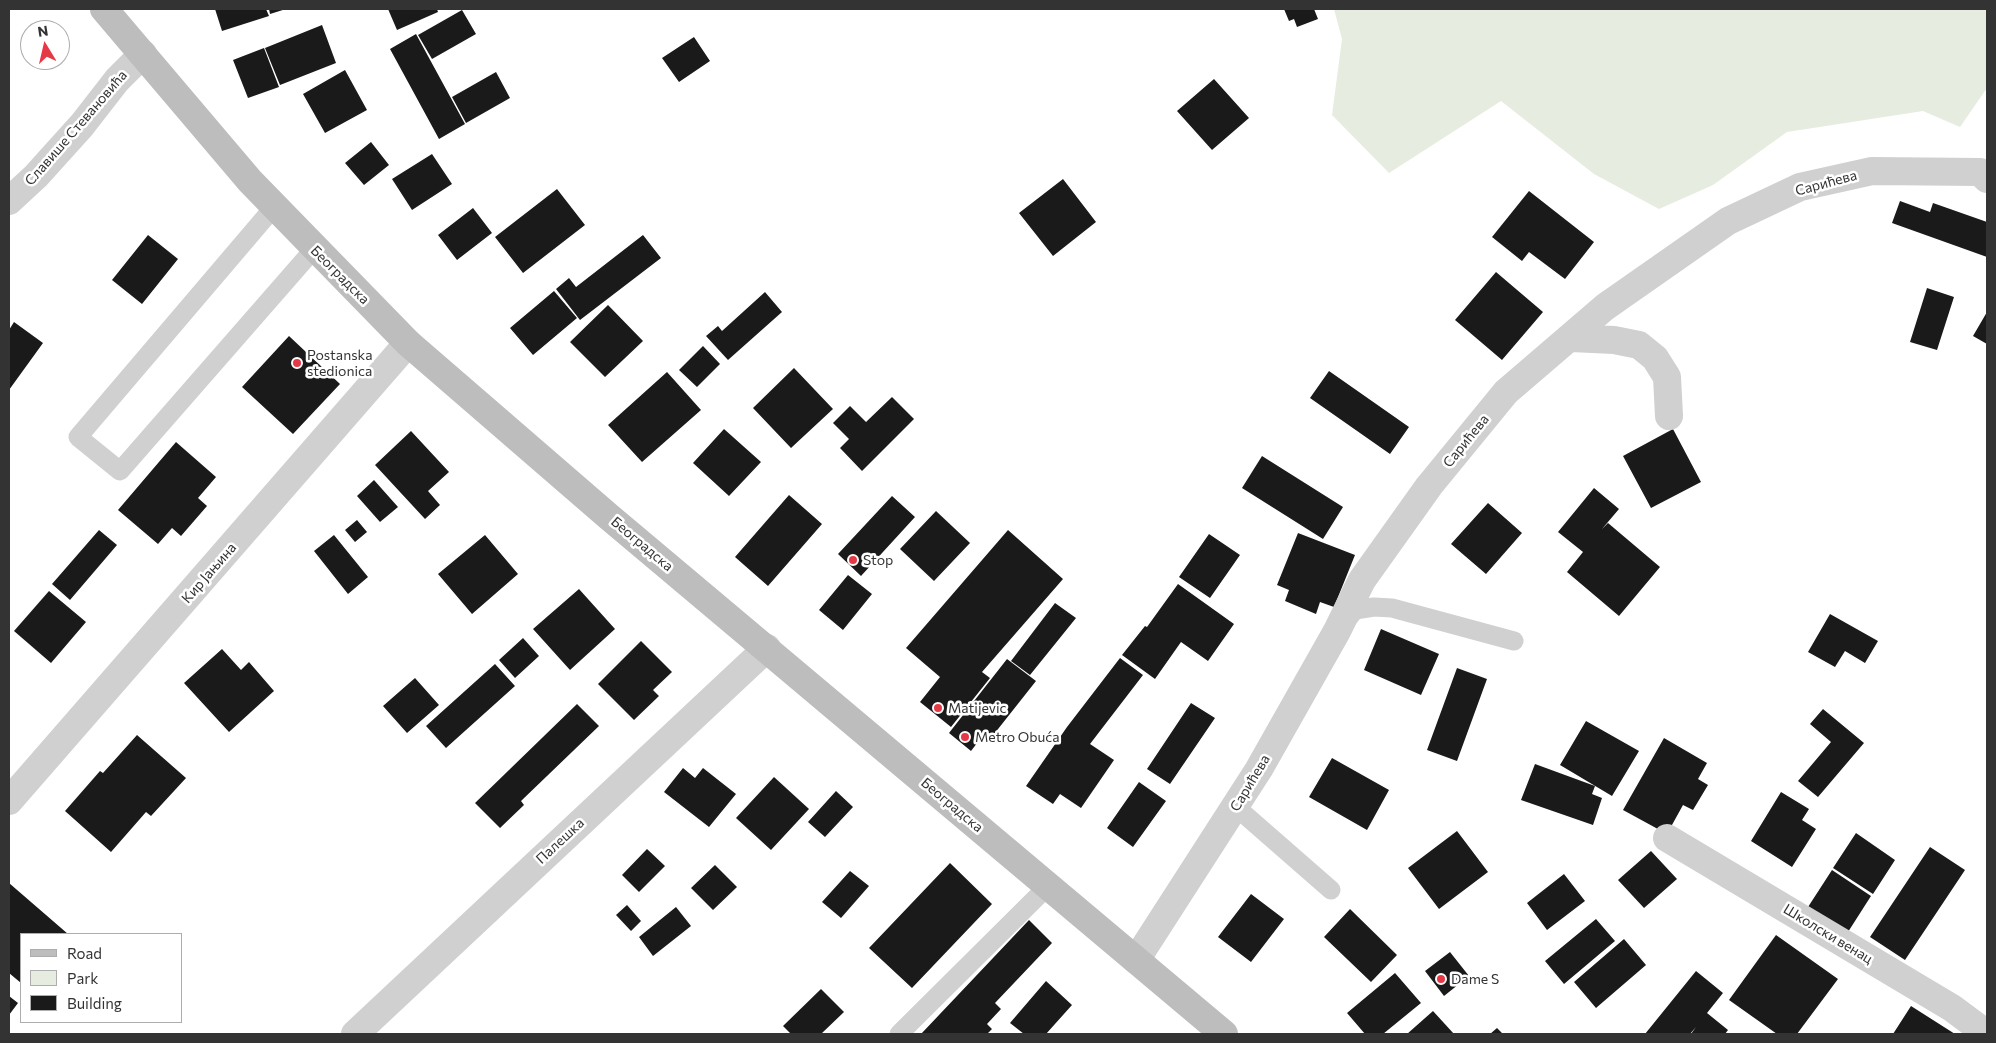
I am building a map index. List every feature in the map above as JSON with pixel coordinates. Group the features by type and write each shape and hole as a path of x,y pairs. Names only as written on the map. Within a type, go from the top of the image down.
{"main road":[{"name":"Београдска","path":"111,10 143,54 191,113 274,207 408,344 601,510 1224,1034"}],"street":[{"name":"Славише Стевановића","path":"9,201 36,176 82,125 117,80 143,54"},
{"name":"Сарићева","path":"1136,960 1236,807 1337,631 1362,580 1429,486 1506,392 1605,307 1728,221 1800,187 1872,171 1985,171"},
{"path":"1571,338 1614,340 1639,345 1656,358 1667,377 1669,416"},
{"name":"Кир Јањина","path":"9,801 408,344"},
{"name":"Палешка","path":"355,1034 766,648"},
{"name":"Школски венац","path":"1667,838 1952,1008 1987,1034"}],"lane":[{"path":"274,207 78,436 120,471 314,249"},
{"path":"1337,631 1354,610 1374,607 1392,608 1514,641"},
{"path":"1236,807 1331,890"},
{"path":"899,1034 1048,886"}],"green space":[{"path":"1334,9 1987,9 1987,88 1960,127 1923,111 1787,132 1713,185 1659,209 1594,174 1501,101 1389,173 1332,115 1342,39"}],"building":[{"path":"215,9 266,9 269,16 222,31"},
{"path":"269,9 286,9 270,14"},
{"path":"388,9 437,9 438,12 397,30"},
{"path":"1284,9 1314,9 1318,19 1297,27 1294,19 1289,21"},
{"path":"462,10 476,34 432,59 418,35"},
{"path":"322,25 336,63 280,85 265,48"},
{"path":"416,34 465,124 439,139 390,49"},
{"path":"694,37 710,61 679,82 662,58"},
{"path":"264,48 279,87 248,98 233,60"},
{"path":"345,70 367,110 325,133 303,94"},
{"path":"496,72 510,98 466,123 452,97"},
{"path":"1214,79 1249,118 1212,150 1177,111"},
{"path":"371,142 389,165 364,185 345,163"},
{"path":"432,154 452,184 412,210 392,179"},
{"path":"1063,179 1096,222 1053,256 1019,213"},
{"path":"557,189 585,225 523,273 495,237"},
{"path":"1529,191 1594,242 1565,279 1529,252 1522,261 1492,237"},
{"path":"1900,201 1930,212 1933,203 1987,222 1987,257 1892,223"},
{"path":"473,208 492,233 457,260 438,235"},
{"path":"148,235 178,259 142,304 112,280"},
{"path":"643,235 661,258 580,320 556,289 569,278 576,287"},
{"path":"1496,272 1543,312 1502,360 1455,320"},
{"path":"1927,288 1954,297 1937,350 1910,342"},
{"path":"554,291 577,318 533,355 510,328"},
{"path":"765,292 782,312 728,360 706,336 718,326 722,331"},
{"path":"608,305 643,341 605,377 570,342"},
{"path":"1987,312 1987,344 1973,336"},
{"path":"14,322 43,343 9,390 9,330"},
{"path":"289,336 340,384 293,434 242,387"},
{"path":"703,346 720,364 697,387 679,370"},
{"path":"794,368 833,409 791,448 753,408"},
{"path":"1329,371 1409,427 1390,454 1310,398"},
{"path":"667,372 701,410 642,462 608,425"},
{"path":"892,397 914,419 862,471 840,448 849,439 833,423 850,406 866,422"},
{"path":"724,429 761,462 729,496 693,463"},
{"path":"1673,429 1701,482 1651,508 1623,456"},
{"path":"411,431 449,472 428,491 440,505 425,519 375,465"},
{"path":"176,442 216,477 198,498 207,506 181,536 172,528 158,544 118,510"},
{"path":"1262,456 1343,507 1323,539 1242,488"},
{"path":"374,480 398,507 380,522 357,496"},
{"path":"1594,488 1619,509 1602,529 1608,523 1660,567 1619,616 1567,572 1583,552 1558,532"},
{"path":"789,495 822,524 768,586 735,557"},
{"path":"892,496 915,517 861,576 838,554"},
{"path":"1488,503 1522,533 1486,574 1451,544"},
{"path":"936,511 970,543 934,581 900,549"},
{"path":"357,520 367,532 355,542 345,530"},
{"path":"99,530 117,545 70,600 52,584"},
{"path":"1008,530 1063,579 982,672 990,678 951,727 920,702 940,677 906,648"},
{"path":"1298,533 1355,555 1334,607 1320,602 1316,614 1285,601 1289,590 1277,585"},
{"path":"1209,534 1240,555 1210,598 1179,577"},
{"path":"334,535 368,577 348,594 314,551"},
{"path":"485,535 518,574 472,614 438,574"},
{"path":"848,575 872,594 843,630 819,610"},
{"path":"1178,584 1234,624 1208,661 1181,642 1155,679 1122,655 1145,626 1147,627"},
{"path":"579,589 615,629 570,670 533,629"},
{"path":"49,591 86,622 51,663 14,631"},
{"path":"1055,603 1076,618 1030,675 1011,661"},
{"path":"1830,614 1878,641 1865,663 1845,651 1835,667 1808,652"},
{"path":"1381,629 1439,654 1421,695 1364,670"},
{"path":"523,638 539,656 515,678 499,660"},
{"path":"641,641 672,672 653,690 659,696 634,720 598,684"},
{"path":"222,649 241,670 249,662 274,691 229,732 184,683"},
{"path":"1120,658 1143,675 1090,744 1114,760 1081,808 1060,794 1053,804 1026,786 1067,727"},
{"path":"1007,659 1036,681 987,743 981,738 971,751 949,733"},
{"path":"495,664 515,686 446,748 426,726"},
{"path":"1457,668 1487,679 1457,761 1427,750"},
{"path":"415,678 439,705 407,733 383,706"},
{"path":"1191,703 1215,718 1170,784 1147,769"},
{"path":"577,704 599,726 521,801 524,805 500,828 475,803"},
{"path":"1823,709 1864,743 1818,797 1798,781 1831,742 1810,724"},
{"path":"1586,721 1639,751 1612,796 1560,765"},
{"path":"137,735 186,778 151,816 146,812 111,852 65,811 100,771 103,773"},
{"path":"1664,738 1707,763 1698,779 1708,785 1693,810 1683,805 1667,834 1623,810"},
{"path":"1332,758 1389,790 1367,830 1309,797"},
{"path":"1535,764 1595,786 1592,794 1602,798 1593,825 1521,800"},
{"path":"683,768 695,778 703,768 736,794 709,827 664,792"},
{"path":"774,777 809,809 771,850 736,818"},
{"path":"1139,782 1166,801 1133,847 1107,828"},
{"path":"836,791 853,807 825,837 808,822"},
{"path":"1781,792 1809,809 1802,820 1816,829 1792,867 1751,841"},
{"path":"1457,831 1488,872 1439,909 1408,868"},
{"path":"1856,833 1895,860 1873,894 1833,868"},
{"path":"1930,847 1965,870 1905,960 1870,937"},
{"path":"647,849 665,866 639,892 622,875"},
{"path":"1651,851 1677,879 1644,908 1618,880"},
{"path":"950,863 992,904 912,988 869,948"},
{"path":"715,865 737,887 713,910 691,888"},
{"path":"1832,870 1871,896 1848,932 1808,907"},
{"path":"850,871 869,886 841,918 822,902"},
{"path":"1564,874 1585,901 1547,930 1527,903"},
{"path":"9,883 67,933 20,933 20,982 9,973"},
{"path":"1251,894 1284,919 1251,962 1218,937"},
{"path":"627,905 641,921 631,931 616,915"},
{"path":"676,907 691,926 653,956 639,937"},
{"path":"1350,909 1397,955 1371,982 1324,937"},
{"path":"1596,919 1615,941 1564,984 1545,961"},
{"path":"1029,920 1052,943 995,1003 1001,1009 987,1024 992,1029 987,1034 921,1034"},
{"path":"1776,935 1838,979 1797,1034 1777,1034 1729,1000"},
{"path":"1624,939 1646,965 1596,1008 1574,982"},
{"path":"1450,952 1469,976 1444,996 1425,971"},
{"path":"1696,971 1723,993 1707,1013 1728,1030 1725,1034 1691,1034 1696,1027 1690,1034 1645,1034"},
{"path":"1395,973 1421,1003 1383,1034 1365,1034 1347,1013"},
{"path":"1046,981 1072,1005 1046,1034 1024,1034 1010,1023"},
{"path":"821,989 844,1012 821,1034 791,1034 783,1026"},
{"path":"9,996 18,1003 9,1015"},
{"path":"1911,1006 1955,1034 1893,1034"},
{"path":"1433,1011 1454,1034 1407,1034"},
{"path":"1497,1028 1503,1034 1490,1034"}],"place":[{"name":"Postanska stedionica","path":"297,363"},
{"name":"Stop","path":"853,560"},
{"name":"Matijevic","path":"938,708"},
{"name":"Metro Obuća","path":"965,737"},
{"name":"Dame S","path":"1441,979"}]}
